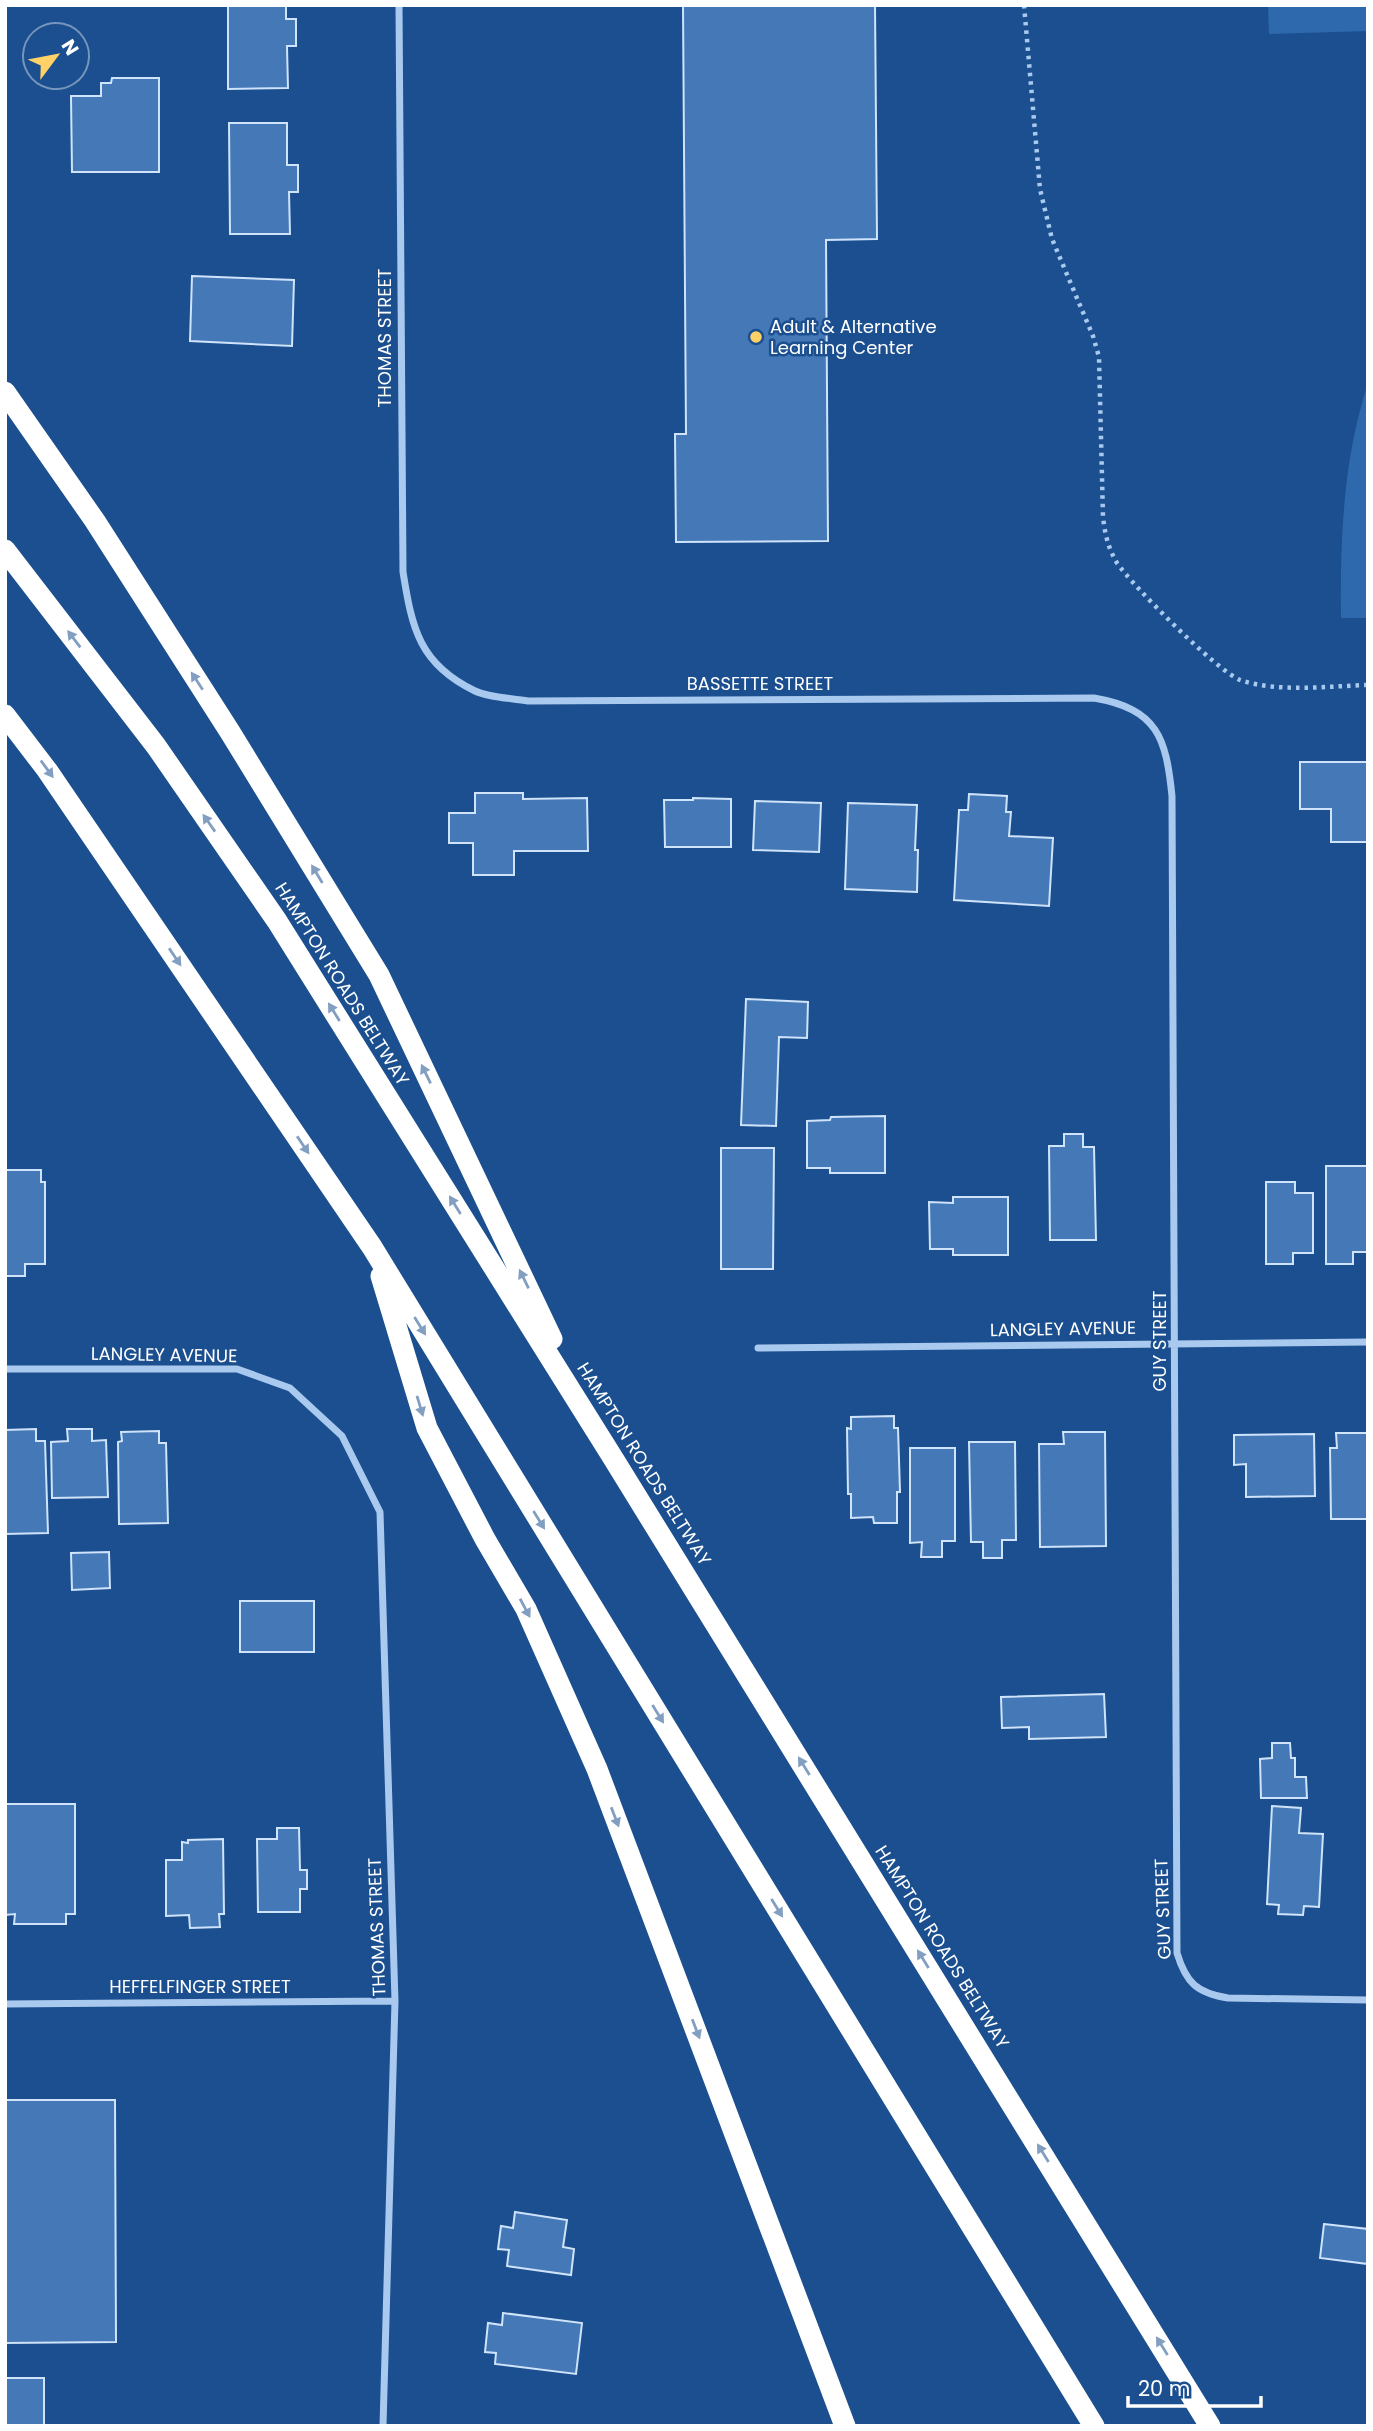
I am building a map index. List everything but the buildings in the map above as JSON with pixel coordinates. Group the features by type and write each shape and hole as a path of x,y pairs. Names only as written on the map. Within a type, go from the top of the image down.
{"highway":[{"path":"5,392 95,521 208,696 379,975 596,1429"},
{"name":"HAMPTON ROADS BELTWAY","path":"5,550 156,746 277,921 596,1429 1210,2426"},
{"path":"5,715 47,770 372,1247 1094,2426"},
{"path":"372,1247 427,1428 485,1539 526,1609 597,1769 845,2426"}],"street":[{"name":"THOMAS STREET","path":"399,5 403,572 412,624 434,664"},
{"name":"BASSETTE STREET","path":"434,664 477,692 528,701 1094,698"},
{"name":"GUY STREET","path":"1094,698 1131,708 1156,728 1168,760 1172,810 1177,1953 1182,1971 1194,1986 1208,1995 1228,1998 1368,2000"},
{"name":"LANGLEY AVENUE","path":"758,1349 1368,1342"},
{"name":"LANGLEY AVENUE","path":"5,1368 237,1369 290,1388 342,1436"},
{"name":"THOMAS STREET","path":"342,1436 380,1513 395,2001 383,2426"},
{"name":"HEFFELFINGER STREET","path":"5,2004 395,2001"}],"path":[{"path":"1024,5 1040,189 1052,239 1093,336 1099,357 1103,517 1106,540 1118,564 1206,655 1237,679 1270,687 1368,685"}],"shaded area":[{"path":"1268,5 1368,5 1368,31 1269,34"},
{"path":"1368,383 1368,618 1341,618 1341,559 1348,470"}],"place":[{"name":"Adult & Alternative Learning Center","path":"756,337"}]}
